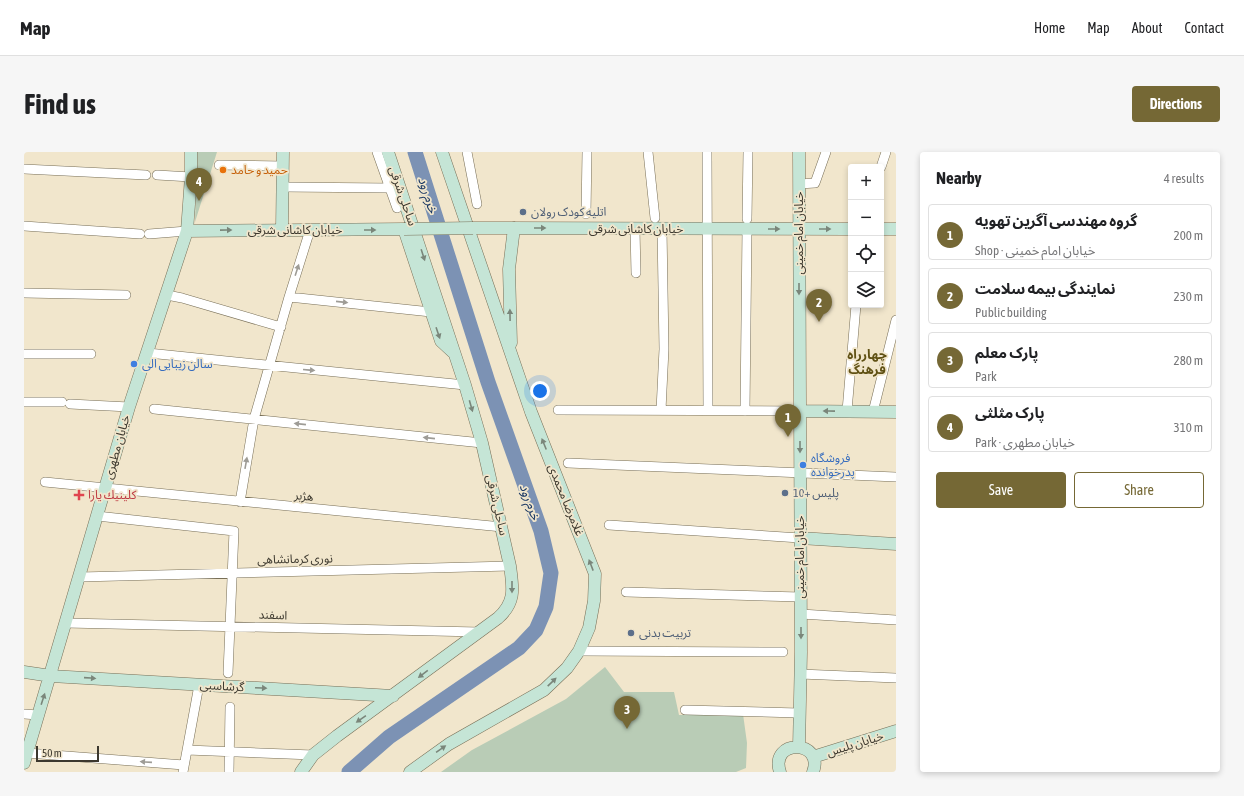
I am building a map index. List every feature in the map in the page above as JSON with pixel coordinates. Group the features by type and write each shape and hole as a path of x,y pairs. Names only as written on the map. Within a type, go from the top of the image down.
{"main road":[{"name":"خیابان مطهری","path":"25,758 51,676 129,407 187,231 191,177 191,152"},
{"path":"282,229 283,152"},
{"name":"ساحلی شرقی","path":"301,772 313,755 479,632 506,610 512,599 513,585 510,566 482,443 456,354 388,152"},
{"name":"غلامرضا محمدی","path":"410,772 448,744 544,690 567,668 579,651 589,628 594,601 595,574 531,412 442,152"},
{"name":"خیابان امام خمینی","path":"799,152 801,614 799,747"},
{"name":"خیابان کاشانی شرقی","path":"187,231 473,228 706,229 747,224 799,229 848,229"},
{"path":"511,354 509,269 514,228"},
{"path":"404,229 440,341 456,354"},
{"path":"884,229 896,230"},
{"path":"800,411 896,412"},
{"path":"800,538 896,544"},
{"name":"گرشاسبی","path":"24,672 51,676 393,696"},
{"name":"خیابان پلیس","path":"813,757 896,731"},
{"path":"778,772 778,765 782,753 787,749 799,747 805,748 813,757 815,763 814,772"}],"street":[{"path":"377,152 397,208"},
{"path":"467,152 477,204"},
{"path":"586,152 586,214"},
{"path":"648,152 655,218"},
{"path":"707,152 706,229 708,410"},
{"path":"745,411 748,152"},
{"path":"799,184 815,183 826,152"},
{"path":"882,164 886,152"},
{"path":"219,165 282,166"},
{"path":"24,169 146,175"},
{"path":"157,175 191,177"},
{"path":"282,187 390,188"},
{"path":"24,226 145,234 187,231"},
{"path":"635,229 636,273"},
{"path":"662,229 664,349 662,410"},
{"path":"240,502 254,419 310,230"},
{"path":"24,292 126,295"},
{"path":"167,295 281,327"},
{"path":"289,297 430,312"},
{"path":"847,411 856,308"},
{"path":"873,412 896,320"},
{"path":"148,353 465,385"},
{"path":"24,354 91,354"},
{"path":"24,402 129,407"},
{"path":"154,409 482,443"},
{"path":"558,410 800,411"},
{"path":"568,463 896,477"},
{"name":"هژبر","path":"45,482 502,527"},
{"path":"97,516 234,531 228,673"},
{"path":"609,525 800,538"},
{"name":"نوری کرمانشاهی","path":"80,577 510,566"},
{"path":"626,592 800,597"},
{"path":"801,614 896,620"},
{"name":"اسفند","path":"66,623 479,632"},
{"path":"579,651 783,652"},
{"path":"800,674 896,678"},
{"path":"25,758 184,769 199,685"},
{"path":"229,772 230,707"},
{"path":"685,710 799,714"},
{"path":"24,714 38,714"},
{"path":"187,750 313,755"}],"green space":[{"path":"197,152 217,152 195,222"},
{"path":"605,667 624,692 674,692 679,715 743,714 747,743 746,768 736,772 441,772 472,750 566,699"}],"waterway":[{"name":"خرم رود","path":"349,772 389,737 519,648 536,630 546,607 551,573 541,531 488,382 415,152"}],"place":[{"name":"حمید و حامد","path":"223,170"},
{"name":"پارک مثلثی","path":"199,201"},
{"name":"اتلیه کودک رولان","path":"523,212"},
{"name":"نمایندگی بیمه سلامت","path":"819,322"},
{"name":"سالن زیبایی الی","path":"134,364"},
{"name":"گروه مهندسی آگرین تهویه","path":"788,437"},
{"name":"فروشگاه پدرخوانده","path":"803,465"},
{"name":"پلیس +10","path":"785,493"},
{"name":"كلينيك يارا","path":"79,495"},
{"name":"تربیت بدنی","path":"631,633"},
{"name":"پارک معلم","path":"627,729"}],"district":[{"name":"چهارراه فرهنگ","path":"867,362"}]}
